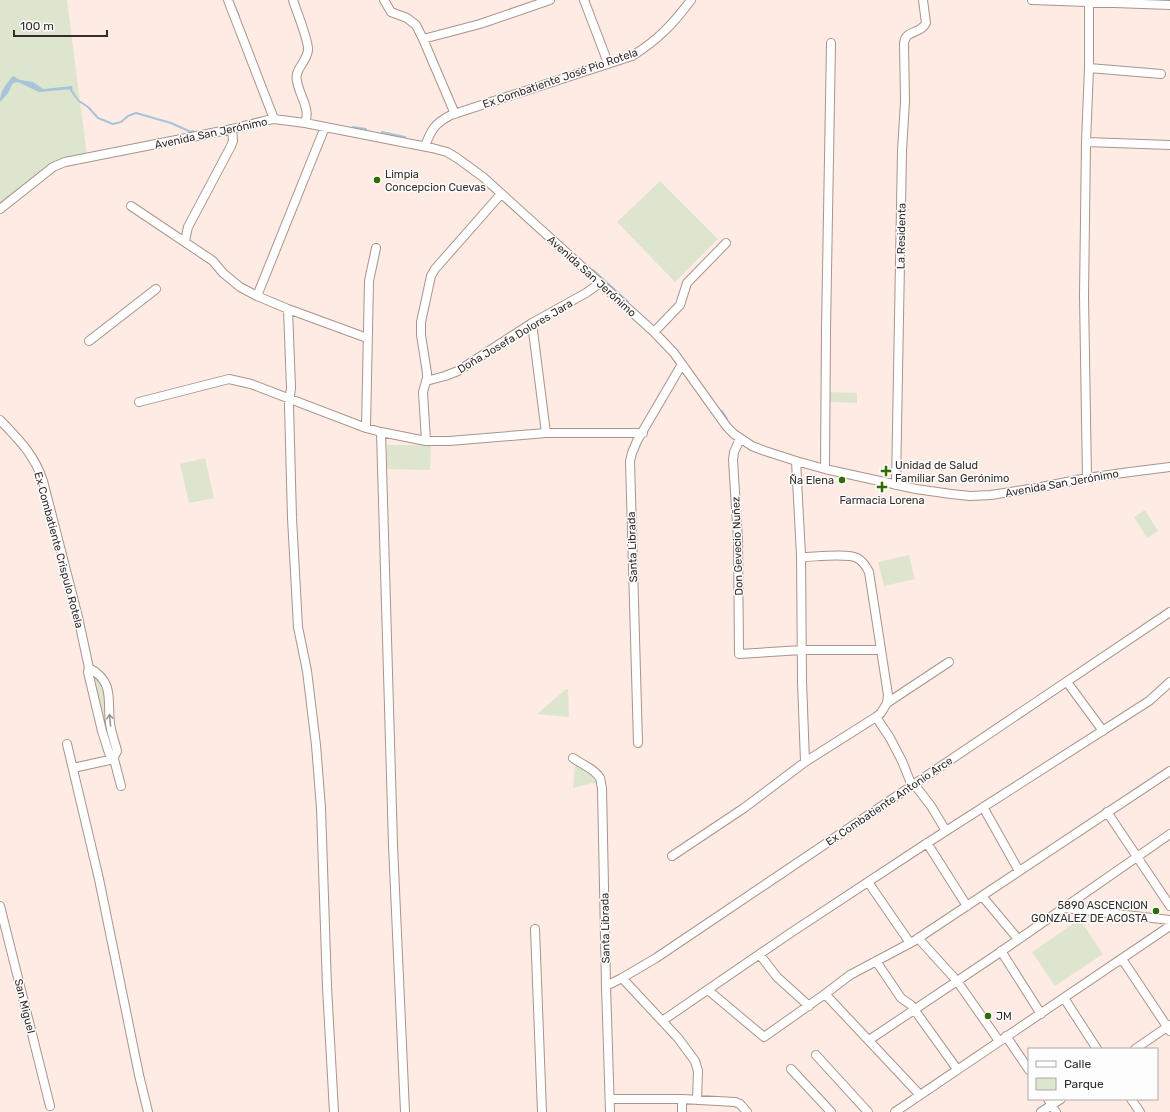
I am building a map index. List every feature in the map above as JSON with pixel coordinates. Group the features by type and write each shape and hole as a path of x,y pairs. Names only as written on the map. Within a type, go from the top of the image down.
{"street":[{"path":"228,0 274,119"},
{"path":"293,0 308,49 298,71 296,81 307,113 305,123"},
{"path":"384,0 391,12 408,18 416,25 424,38 455,114"},
{"path":"424,38 480,24 550,0"},
{"path":"584,0 608,63"},
{"name":"Ex Combatiente José Pio Rotela","path":"425,146 434,126 445,118 632,56 652,43 670,26 691,0"},
{"name":"La Residenta","path":"896,485 902,151 905,101 904,43 907,35 920,30 926,23 924,0"},
{"path":"1032,0 1170,5"},
{"path":"1087,478 1084,296 1089,1"},
{"path":"825,469 831,43"},
{"path":"1089,68 1161,74"},
{"name":"Avenida San Jerónimo","path":"0,209 53,167 64,162 232,129 274,119 305,123 425,146 447,152 483,177 654,332 674,353 727,427 740,439 752,446 796,462 825,469 896,485 970,496 999,494 1087,478 1170,467"},
{"path":"257,296 325,127"},
{"path":"185,241 188,227 231,146 233,141 232,129"},
{"path":"1086,142 1170,145"},
{"path":"426,441 423,392 428,373 421,335 421,322 430,276 501,194"},
{"path":"132,206 213,261 223,273 240,287 288,309 367,338"},
{"path":"654,332 680,305 685,289 691,279 726,243"},
{"path":"366,428 369,281 376,248"},
{"name":"Doña Josefa Dolores Jara","path":"426,381 458,371 532,323 586,293 600,283"},
{"path":"90,341 156,289"},
{"path":"288,309 291,388 289,405 292,518 298,627 307,671 316,745 321,808 324,907 334,1112"},
{"path":"532,323 546,433"},
{"name":"Santa Librada","path":"638,743 630,462 634,447 682,364"},
{"path":"139,402 229,379 251,384 366,428 426,441 449,441 546,433 643,433"},
{"name":"Ex Combatiente Crispulo Rotela","path":"0,420 28,451 38,468 56,533 89,668 88,672 99,718 109,753 114,758 121,786"},
{"path":"381,432 392,838 405,1112"},
{"name":"Don Gevecio Nuñez","path":"740,439 734,452 733,460 738,540 739,654 802,650"},
{"path":"796,462 801,557 805,762"},
{"path":"672,856 744,808 805,762 876,717 887,703 888,695 869,572 861,560 850,556 801,557"},
{"name":"Ex Combatiente Antonio Arce","path":"606,986 656,958 1170,612"},
{"path":"802,650 881,650"},
{"path":"887,703 949,662"},
{"name":"Ex Combatiente Crispulo Rotela","path":"89,668 98,674 109,690 110,725 117,751 114,758"},
{"path":"1067,682 1103,731"},
{"path":"662,1021 927,843 1149,701 1170,682"},
{"path":"876,717 890,738 913,785 931,806 946,831"},
{"path":"67,744 99,879 148,1112"},
{"path":"73,768 114,758"},
{"name":"Santa Librada","path":"573,758 598,776 602,788 610,1112"},
{"path":"708,990 764,1037 826,994 850,975 918,938 1107,812 1169,773"},
{"path":"983,807 1019,871"},
{"path":"1107,812 1170,906"},
{"path":"869,1040 1018,940 1170,834"},
{"path":"927,843 967,906"},
{"path":"868,882 910,943"},
{"path":"982,896 1018,940"},
{"name":"San Miguel","path":"0,906 50,1106"},
{"path":"1064,908 1170,920"},
{"path":"895,1112 1170,926"},
{"path":"535,929 542,1112"},
{"path":"918,938 957,981 999,1042"},
{"path":"1001,951 1041,1014"},
{"path":"760,955 777,977 809,1006"},
{"path":"1122,959 1169,1027 1137,1048"},
{"path":"876,962 901,998 908,1002 957,1069"},
{"path":"622,978 678,1038 695,1061 698,1071 697,1100"},
{"path":"826,994 920,1095"},
{"path":"1064,998 1096,1048"},
{"path":"1006,1036 1028,1069"},
{"path":"816,1055 868,1112"},
{"path":"791,1069 831,1112"},
{"path":"610,1099 735,1102 740,1104 747,1112"},
{"path":"682,1100 682,1112"},
{"path":"1132,1100 1140,1112"},
{"path":"1041,1112 1052,1105"}],"green space":[{"path":"0,0 67,0 87,156 63,160 0,205"},
{"path":"660,181 718,239 675,282 617,222"},
{"path":"830,392 857,393 857,403 830,402"},
{"path":"387,445 431,445 430,470 387,469"},
{"path":"205,458 214,498 189,503 180,464"},
{"path":"1145,510 1158,531 1147,538 1134,517"},
{"path":"909,555 915,579 884,586 878,562"},
{"path":"91,672 104,686 115,750 111,753"},
{"path":"566,689 568,689 569,717 537,714"},
{"path":"575,764 595,776 599,784 592,783 573,788"},
{"path":"1080,919 1103,954 1055,986 1032,952"}],"water":[{"path":"13,76 20,80 33,82 43,89 72,86 73,89 39,92 18,82 13,83 8,93 0,102 2,91"}],"waterway":[{"path":"235,7 239,16"},
{"path":"70,88 79,101 88,107 98,118 113,124 121,122 128,116 136,113 171,123 191,132 193,131"},
{"path":"353,127 366,129"},
{"path":"382,132 405,137"},
{"path":"593,270 628,302"},
{"path":"722,411 727,419"}],"place":[{"name":"Limpia Concepcion Cuevas","path":"377,180"},
{"name":"Unidad de Salud Familiar San Gerónimo","path":"886,471"},
{"name":"Ña Elena","path":"842,480"},
{"name":"Farmacia Lorena","path":"882,487"},
{"name":"5890 ASCENCION GONZALEZ DE ACOSTA","path":"1156,911"},
{"name":"JM","path":"988,1016"}]}
